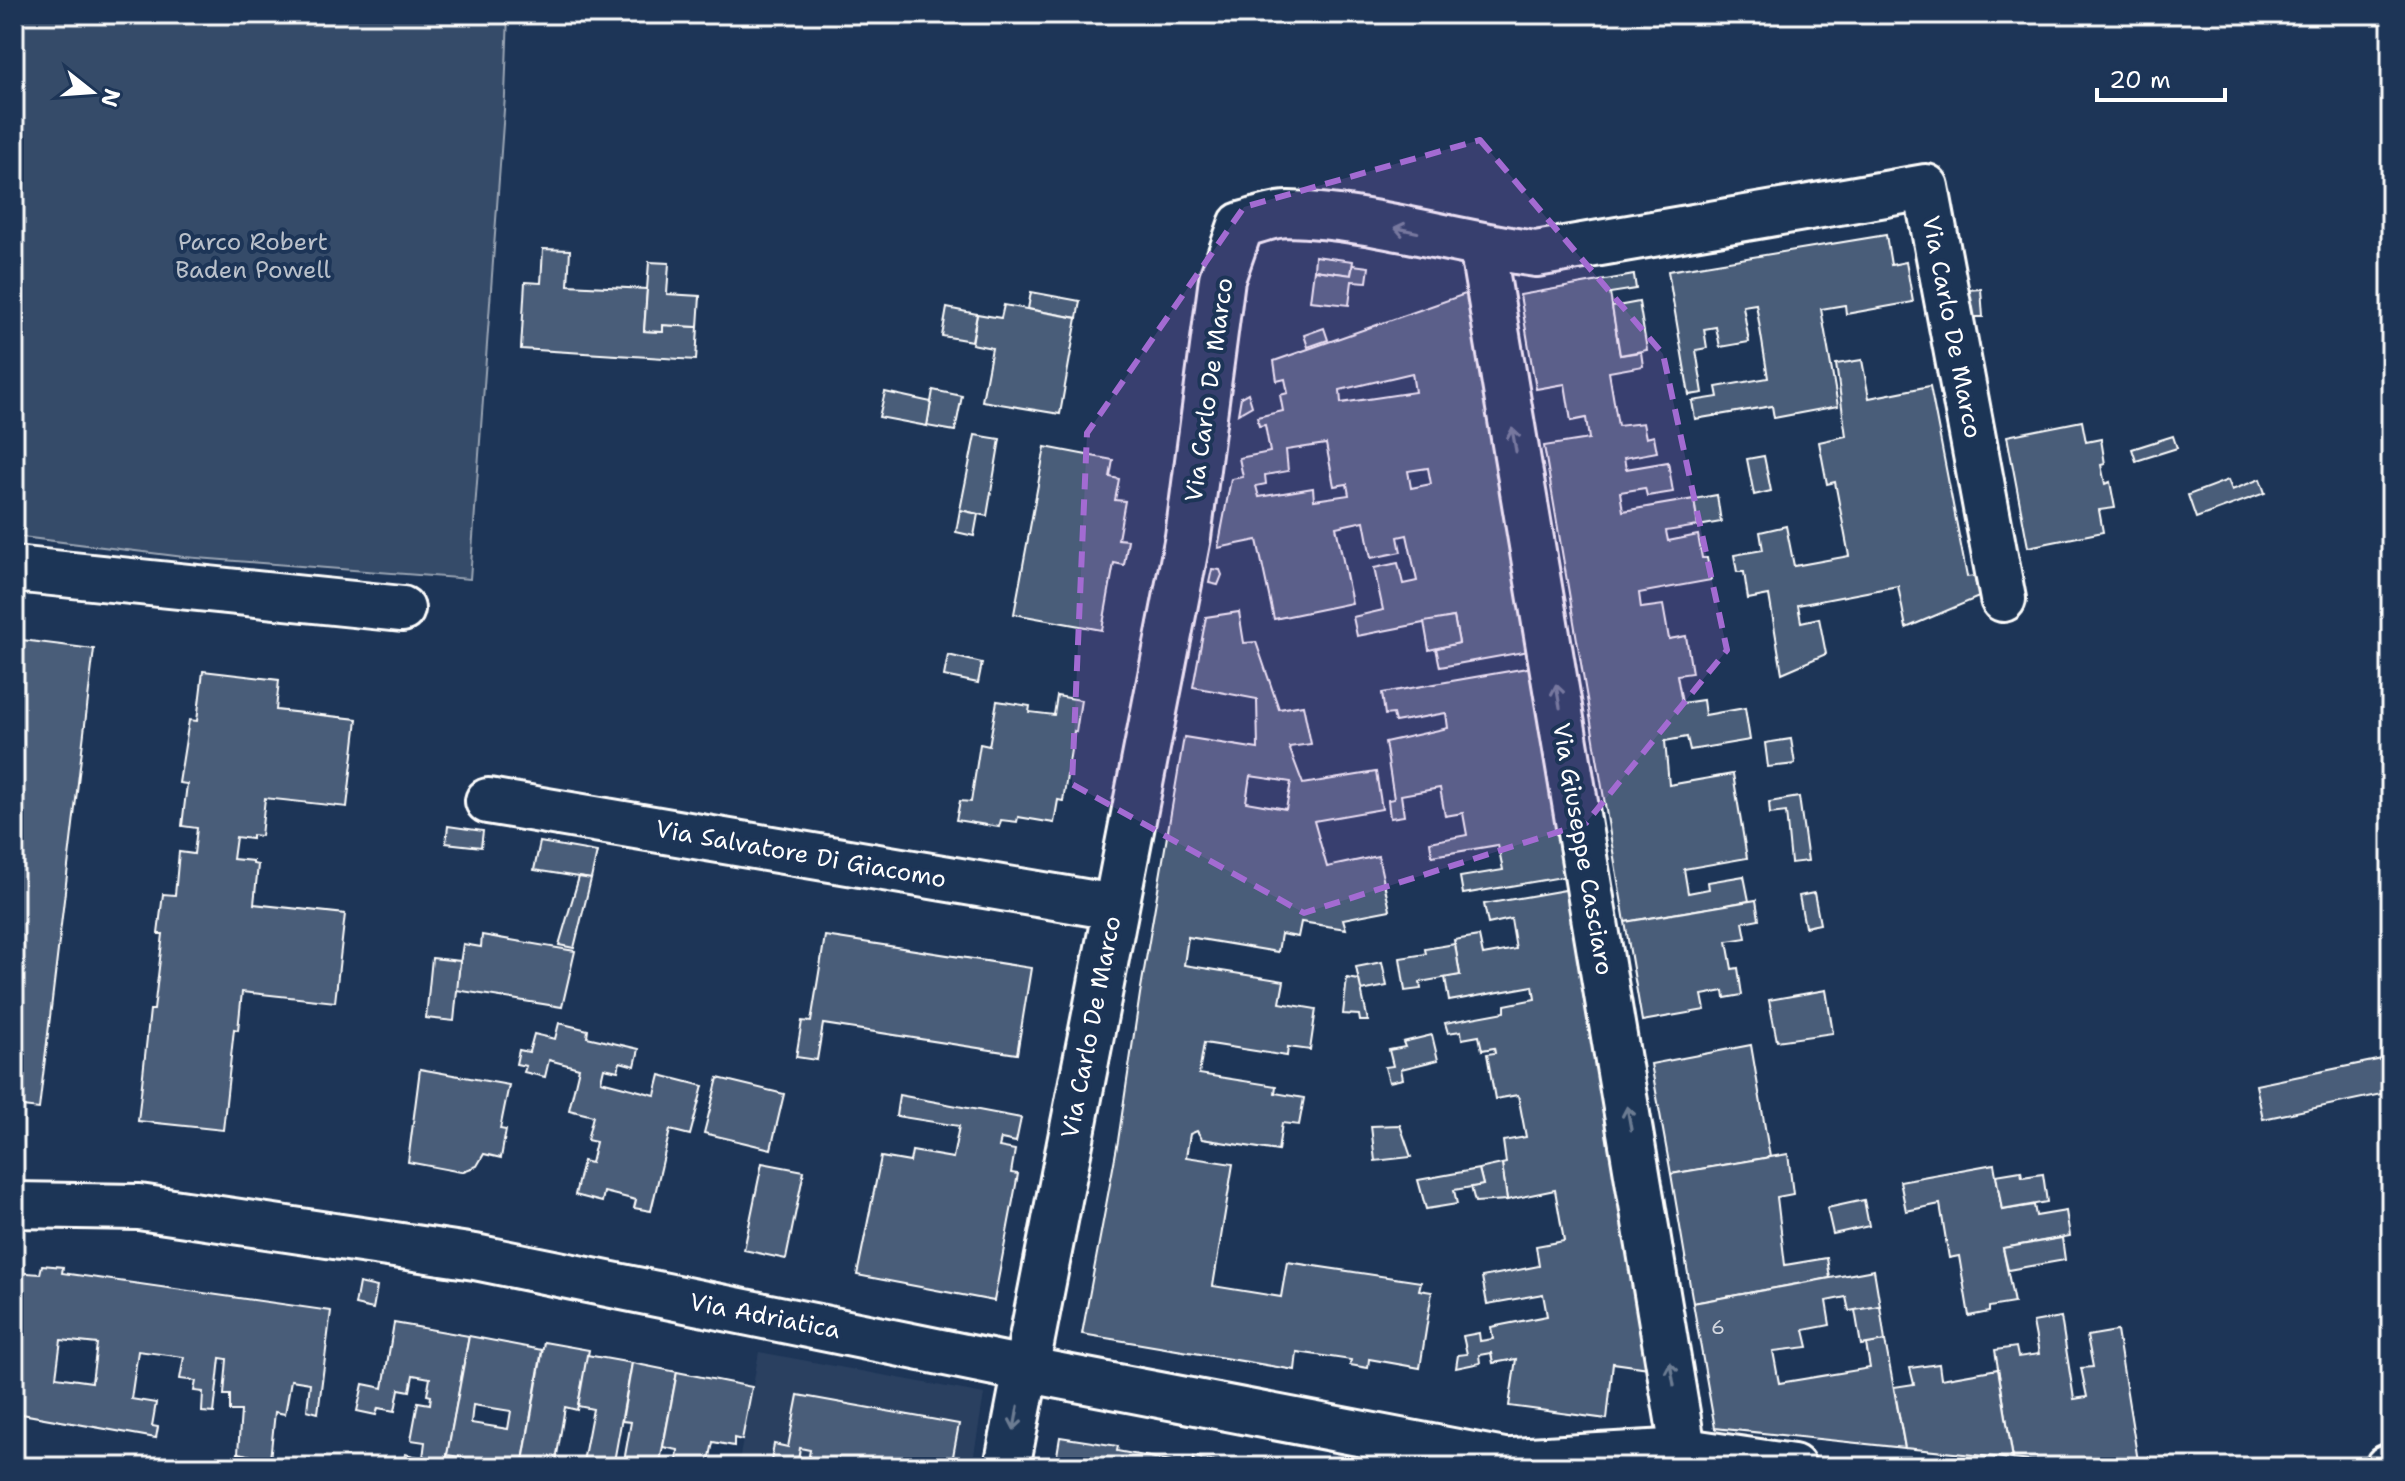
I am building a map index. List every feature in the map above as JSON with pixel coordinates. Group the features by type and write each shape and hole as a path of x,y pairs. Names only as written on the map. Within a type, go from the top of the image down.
{"street":[{"name":"Via Carlo De Marco","path":"1007,1467 1188,537 1222,279 1241,225 1285,214 1373,223 1536,254 1926,187 2003,599"},
{"name":"Via Giuseppe Casciaro","path":"1482,246 1686,1459"},
{"path":"14,569 402,609"},
{"name":"Via Salvatore Di Giacomo","path":"488,801 1114,907"},
{"name":"Via Adriatica","path":"14,1205 139,1207 475,1257 1024,1369 1524,1464 1686,1459 1793,1467"}],"highlighted area":[{"path":"1480,140 1663,354 1727,650 1586,823 1304,913 1072,784 1087,433 1244,207"}],"shaded area":[{"path":"759,1352 984,1394 972,1467 738,1467"}],"green space":[{"name":"Parco Robert Baden Powell","path":"14,14 508,14 505,96 470,579 184,557 14,536"}],"building":[{"path":"1886,235 1891,265 1906,262 1913,302 1846,314 1845,305 1821,309 1838,406 1774,418 1772,406 1695,419 1692,401 1718,397 1716,387 1768,378 1756,304 1743,306 1749,342 1720,347 1716,327 1704,329 1707,348 1696,350 1703,393 1689,395 1668,271"},
{"path":"543,249 570,250 568,285 647,289 644,331 663,332 663,325 698,327 696,360 521,349 525,282 541,283"},
{"path":"1315,256 1353,261 1351,275 1314,270"},
{"path":"649,262 669,263 667,294 700,296 698,327 663,325 663,332 644,331"},
{"path":"1353,265 1369,267 1367,282 1352,281 1349,305 1310,301 1314,270 1351,275"},
{"path":"1634,275 1636,289 1610,293 1620,355 1641,352 1643,366 1609,372 1618,426 1643,423 1646,438 1654,436 1657,452 1624,458 1626,469 1668,462 1673,492 1647,496 1645,488 1620,492 1623,511 1694,499 1698,526 1666,531 1668,541 1698,535 1702,558 1707,558 1711,580 1639,593 1641,608 1663,605 1669,639 1686,636 1692,673 1677,675 1682,703 1703,700 1705,715 1745,708 1750,740 1690,750 1687,737 1665,741 1669,785 1733,774 1747,858 1684,869 1688,893 1709,889 1708,882 1744,876 1749,901 1625,922 1544,446 1589,439 1586,418 1571,421 1565,384 1536,389 1520,295"},
{"path":"1981,289 1983,317 1968,317 1966,290"},
{"path":"1031,292 1080,301 1077,318 1028,309"},
{"path":"1468,293 1529,651 1440,667 1436,648 1459,643 1454,617 1357,636 1353,617 1383,610 1374,568 1398,563 1403,584 1417,581 1407,535 1398,537 1401,552 1371,558 1364,521 1336,527 1352,603 1274,619 1257,540 1218,548 1231,479 1243,477 1239,458 1270,452 1265,425 1259,426 1257,417 1283,411 1280,395 1288,393 1285,379 1277,381 1274,361","holes":["1412,373 1415,392 1341,403 1340,390","1326,444 1334,486 1347,484 1349,495 1314,500 1313,488 1259,497 1256,486 1266,484 1265,475 1288,471 1286,450","1428,468 1431,484 1411,488 1408,471"]},
{"path":"1639,302 1647,350 1620,355 1612,307"},
{"path":"1004,305 1077,318 1060,414 982,401 992,348 972,344 977,314 1001,318"},
{"path":"947,308 977,314 972,341 942,336"},
{"path":"1324,328 1328,340 1308,347 1304,335"},
{"path":"1862,360 1869,398 1930,386 1967,577 1974,576 1979,597 1906,628 1898,586 1798,605 1801,622 1819,618 1826,654 1782,673 1769,595 1748,599 1744,572 1737,572 1734,555 1763,550 1760,532 1786,526 1794,566 1849,556 1835,482 1827,484 1819,442 1846,436 1836,364"},
{"path":"933,390 962,396 955,431 927,426"},
{"path":"885,392 931,402 927,426 879,417"},
{"path":"1248,393 1252,406 1238,414 1241,397"},
{"path":"2082,421 2086,442 2101,439 2105,464 2101,465 2105,484 2110,482 2115,508 2099,510 2103,532 2028,547 2007,436"},
{"path":"975,435 1000,439 987,516 960,510"},
{"path":"2173,436 2177,448 2136,461 2132,449"},
{"path":"1045,447 1113,460 1110,477 1119,479 1115,500 1125,501 1118,539 1128,540 1124,565 1114,563 1102,630 1014,614"},
{"path":"1764,456 1771,491 1754,495 1747,459"},
{"path":"2260,479 2265,493 2196,518 2188,495 2228,480 2232,490"},
{"path":"1717,495 1721,522 1698,526 1694,499"},
{"path":"960,510 978,514 974,536 956,532"},
{"path":"1212,569 1220,570 1222,575 1218,585 1209,583"},
{"path":"1239,612 1244,643 1256,642 1279,709 1303,705 1311,744 1289,747 1303,784 1376,772 1382,809 1314,821 1327,867 1378,856 1390,910 1343,919 1346,929 1301,922 1298,937 1281,934 1278,952 1188,937 1184,965 1284,981 1280,1003 1316,1009 1310,1050 1288,1047 1287,1056 1204,1043 1199,1074 1276,1086 1275,1093 1304,1098 1299,1125 1282,1123 1278,1151 1202,1139 1197,1131 1190,1134 1186,1157 1233,1164 1213,1286 1281,1297 1287,1262 1421,1282 1419,1290 1432,1292 1420,1368 1369,1359 1368,1368 1350,1365 1351,1360 1297,1352 1295,1370 1082,1334 1118,1141 1184,737 1258,749 1257,699 1193,687 1206,617","holes":["1250,776 1291,782 1286,809 1246,802"]},
{"path":"1454,617 1459,643 1429,650 1424,622"},
{"path":"14,639 94,649 39,1109 14,1106"},
{"path":"948,655 982,663 978,683 944,676"},
{"path":"1533,667 1568,876 1463,894 1460,877 1503,870 1498,845 1432,856 1430,842 1467,835 1463,813 1445,816 1440,788 1401,795 1404,816 1390,818 1388,800 1394,799 1385,742 1448,728 1446,713 1395,722 1393,714 1385,715 1382,693"},
{"path":"203,671 279,680 276,710 357,719 347,807 265,798 261,836 252,835 252,839 236,837 233,859 253,861 258,865 254,904 345,914 335,1002 242,992 238,1030 234,1029 223,1130 138,1121 150,1010 154,1010 163,934 158,934 163,894 175,895 179,852 194,854 197,828 182,826 187,784 179,783 189,720 197,721"},
{"path":"1057,696 1081,700 1063,801 1058,800 1054,823 1018,817 1017,822 1001,820 999,827 956,820 960,801 971,802 980,744 989,746 997,701 1030,706 1029,712 1054,715"},
{"path":"1791,739 1795,764 1768,767 1765,743"},
{"path":"1799,797 1808,861 1791,863 1786,812 1770,814 1769,802"},
{"path":"448,826 483,831 481,847 446,843"},
{"path":"540,842 597,852 591,879 534,870"},
{"path":"579,877 591,879 574,948 559,945"},
{"path":"1571,889 1656,1369 1613,1363 1607,1419 1509,1406 1516,1359 1493,1363 1491,1353 1479,1355 1480,1363 1456,1368 1458,1355 1467,1354 1463,1336 1479,1333 1480,1341 1493,1339 1491,1327 1547,1316 1543,1294 1487,1304 1482,1277 1539,1266 1536,1246 1564,1241 1555,1190 1507,1200 1502,1164 1506,1163 1503,1141 1526,1137 1518,1095 1495,1099 1487,1054 1495,1053 1494,1048 1482,1050 1479,1036 1462,1039 1461,1031 1448,1033 1445,1023 1505,1012 1505,1005 1535,999 1533,986 1449,1001 1445,977 1460,975 1454,940 1479,936 1483,955 1516,949 1511,919 1488,924 1484,904"},
{"path":"1814,893 1820,924 1805,927 1799,896"},
{"path":"1756,900 1759,919 1743,922 1746,938 1727,941 1732,969 1738,968 1742,995 1725,998 1724,991 1702,995 1705,1010 1642,1021 1625,922"},
{"path":"482,935 575,951 562,1007 456,990 463,944 481,947"},
{"path":"825,936 1031,968 1017,1054 823,1024 817,1060 796,1057 802,1021 811,1022"},
{"path":"1455,944 1460,975 1420,982 1421,989 1405,991 1400,958 1426,954 1425,949"},
{"path":"432,958 460,961 454,1021 426,1018"},
{"path":"1382,962 1387,986 1361,991 1356,967"},
{"path":"1347,978 1359,980 1368,1021 1360,1021 1359,1015 1343,1014"},
{"path":"1826,990 1833,1033 1777,1041 1769,1000"},
{"path":"559,1023 588,1030 587,1037 639,1049 635,1066 620,1062 618,1071 604,1068 601,1081 655,1095 660,1075 703,1086 690,1135 670,1130 651,1211 634,1208 636,1200 604,1192 602,1202 575,1195 583,1161 591,1163 596,1142 587,1140 593,1116 569,1110 579,1068 549,1060 545,1077 524,1072 526,1066 516,1064 519,1050 529,1052 534,1034 555,1039"},
{"path":"1432,1035 1438,1060 1401,1069 1403,1079 1389,1082 1385,1067 1393,1066 1389,1050 1405,1047 1403,1042"},
{"path":"1751,1045 1770,1157 1671,1174 1651,1064"},
{"path":"2387,1058 2391,1065 2391,1092 2263,1119 2256,1085"},
{"path":"420,1069 509,1085 500,1129 506,1130 501,1158 484,1154 477,1166 461,1172 408,1162"},
{"path":"718,1078 784,1094 771,1149 704,1133"},
{"path":"899,1095 1021,1118 1016,1142 1001,1139 999,1147 1015,1150 1011,1173 1018,1174 994,1301 857,1275 881,1157 910,1162 912,1151 953,1158 959,1126 896,1116"},
{"path":"1400,1125 1411,1157 1375,1161 1371,1126"},
{"path":"1788,1154 1793,1194 1777,1197 1785,1265 1827,1258 1830,1278 1693,1303 1671,1174"},
{"path":"762,1163 804,1171 786,1259 744,1250"},
{"path":"1502,1164 1507,1200 1475,1202 1471,1187 1483,1185 1479,1169"},
{"path":"1994,1164 2002,1210 2034,1205 2036,1216 2066,1211 2070,1236 2003,1248 2014,1303 1989,1307 1989,1312 1969,1316 1959,1256 1949,1258 1940,1204 1906,1211 1900,1181"},
{"path":"1479,1169 1483,1185 1454,1190 1457,1204 1426,1209 1418,1180"},
{"path":"2021,1171 2022,1177 2043,1174 2047,1202 2002,1210 1996,1175"},
{"path":"1864,1200 1869,1226 1833,1234 1827,1208"},
{"path":"2062,1238 2065,1260 2008,1270 2003,1248"},
{"path":"42,1265 63,1267 62,1273 331,1311 318,1413 307,1410 310,1383 291,1380 285,1414 275,1412 270,1460 238,1453 241,1411 230,1411 230,1395 224,1395 227,1359 220,1358 214,1413 202,1412 203,1392 194,1391 196,1381 180,1379 184,1357 138,1351 131,1399 156,1403 152,1426 158,1427 156,1438 16,1413 14,1424 14,1396 20,1396 23,1364 14,1364 14,1272 40,1274","holes":["61,1340 97,1344 92,1382 56,1377"]},
{"path":"1874,1270 1880,1306 1849,1311 1846,1297 1826,1301 1830,1325 1804,1330 1808,1347 1773,1351 1779,1383 1870,1368 1866,1344 1885,1341 1905,1448 1715,1428 1693,1303"},
{"path":"359,1283 377,1287 373,1309 355,1305"},
{"path":"1880,1306 1885,1341 1861,1345 1855,1310"},
{"path":"2061,1317 2074,1399 2087,1397 2081,1368 2093,1367 2087,1336 2117,1331 2139,1467 2087,1467 2013,1459 1995,1350 2016,1347 2018,1357 2039,1354 2033,1322"},
{"path":"394,1323 469,1336 445,1467 403,1467 405,1454 423,1458 425,1442 411,1440 418,1402 430,1404 431,1396 427,1395 430,1378 413,1375 410,1391 399,1389 395,1411 378,1408 376,1415 357,1411 363,1384 383,1388"},
{"path":"469,1336 542,1350 522,1467 447,1455","holes":["473,1405 511,1411 508,1429 471,1423"]},
{"path":"544,1342 589,1350 577,1410 565,1407 555,1467 522,1467"},
{"path":"587,1355 632,1363 613,1467 582,1467 593,1409 578,1406"},
{"path":"632,1363 677,1372 659,1467 623,1467 631,1422 622,1421"},
{"path":"1939,1364 1941,1379 1998,1369 2013,1459 1905,1448 1894,1387 1914,1384 1910,1368"},
{"path":"677,1372 752,1387 742,1440 734,1438 734,1446 713,1442 708,1467 677,1462 678,1450 663,1447"},
{"path":"798,1395 959,1424 951,1467 884,1459 882,1467 807,1467 810,1450 800,1448 797,1467 770,1467 774,1444 788,1447"},
{"path":"1060,1437 1118,1446 1117,1451 1193,1465 1194,1457 1221,1462 1221,1467 1055,1467"},
{"path":"238,1453 264,1459 263,1467 235,1467"}]}
